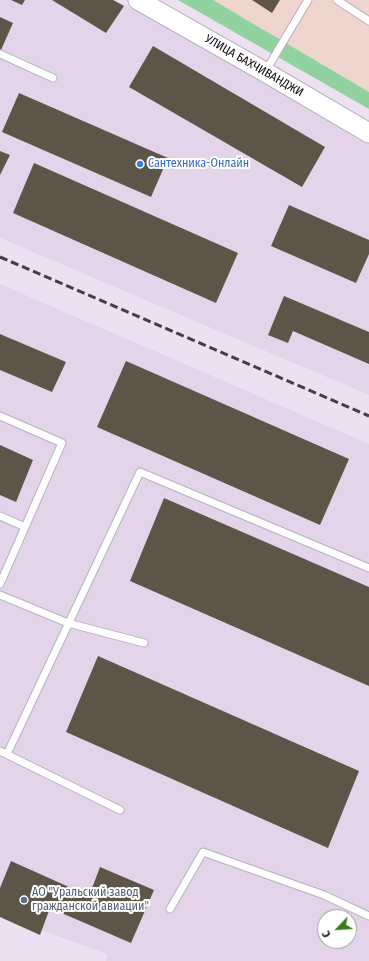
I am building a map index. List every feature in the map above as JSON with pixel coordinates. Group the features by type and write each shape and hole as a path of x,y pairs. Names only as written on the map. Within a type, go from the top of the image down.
{"main road":[{"name":"УЛИЦА БАХЧИВАНДЖИ","path":"140,0 369,133"}],"lane":[{"path":"265,72 308,0"},
{"path":"337,0 369,21"},
{"path":"0,54 53,78"},
{"path":"0,416 62,443 0,584"},
{"path":"120,810 3,753 68,623 140,472 369,568"},
{"path":"0,516 25,527"},
{"path":"0,595 68,623 144,643"},
{"path":"170,909 203,852 324,895 369,916"}],"shaded area":[{"path":"0,0 116,0 369,141 369,395 0,238"},
{"path":"213,0 369,0 369,92 283,41"},
{"path":"0,284 369,444 369,961 106,961 107,954 0,915"}],"green space":[{"path":"178,0 213,0 369,92 369,109"}],"building":[{"path":"11,0 25,0 22,5"},
{"path":"52,0 113,0 124,6 106,33"},
{"path":"252,0 280,0 272,13"},
{"path":"0,17 13,23 1,50 0,49"},
{"path":"153,46 325,147 302,187 129,87"},
{"path":"19,93 168,158 151,197 2,132"},
{"path":"0,151 10,155 0,175"},
{"path":"34,163 238,253 216,303 13,213"},
{"path":"289,205 369,240 369,254 356,283 271,246"},
{"path":"284,296 369,332 369,364 293,331 288,343 268,335"},
{"path":"0,334 66,362 52,392 0,370"},
{"path":"126,361 349,459 320,525 97,427"},
{"path":"0,445 33,460 16,502 0,495"},
{"path":"164,498 369,587 369,686 130,581"},
{"path":"98,656 359,771 328,848 66,732"},
{"path":"11,861 89,896 100,867 154,890 131,943 50,908 40,935 0,917 0,888"}],"railway":[{"path":"0,257 369,416"}],"place":[{"name":"Сантехника-Онлайн","path":"140,164"},
{"name":"АО \"Уральский завод гражданской авиации\"","path":"24,900"}]}
